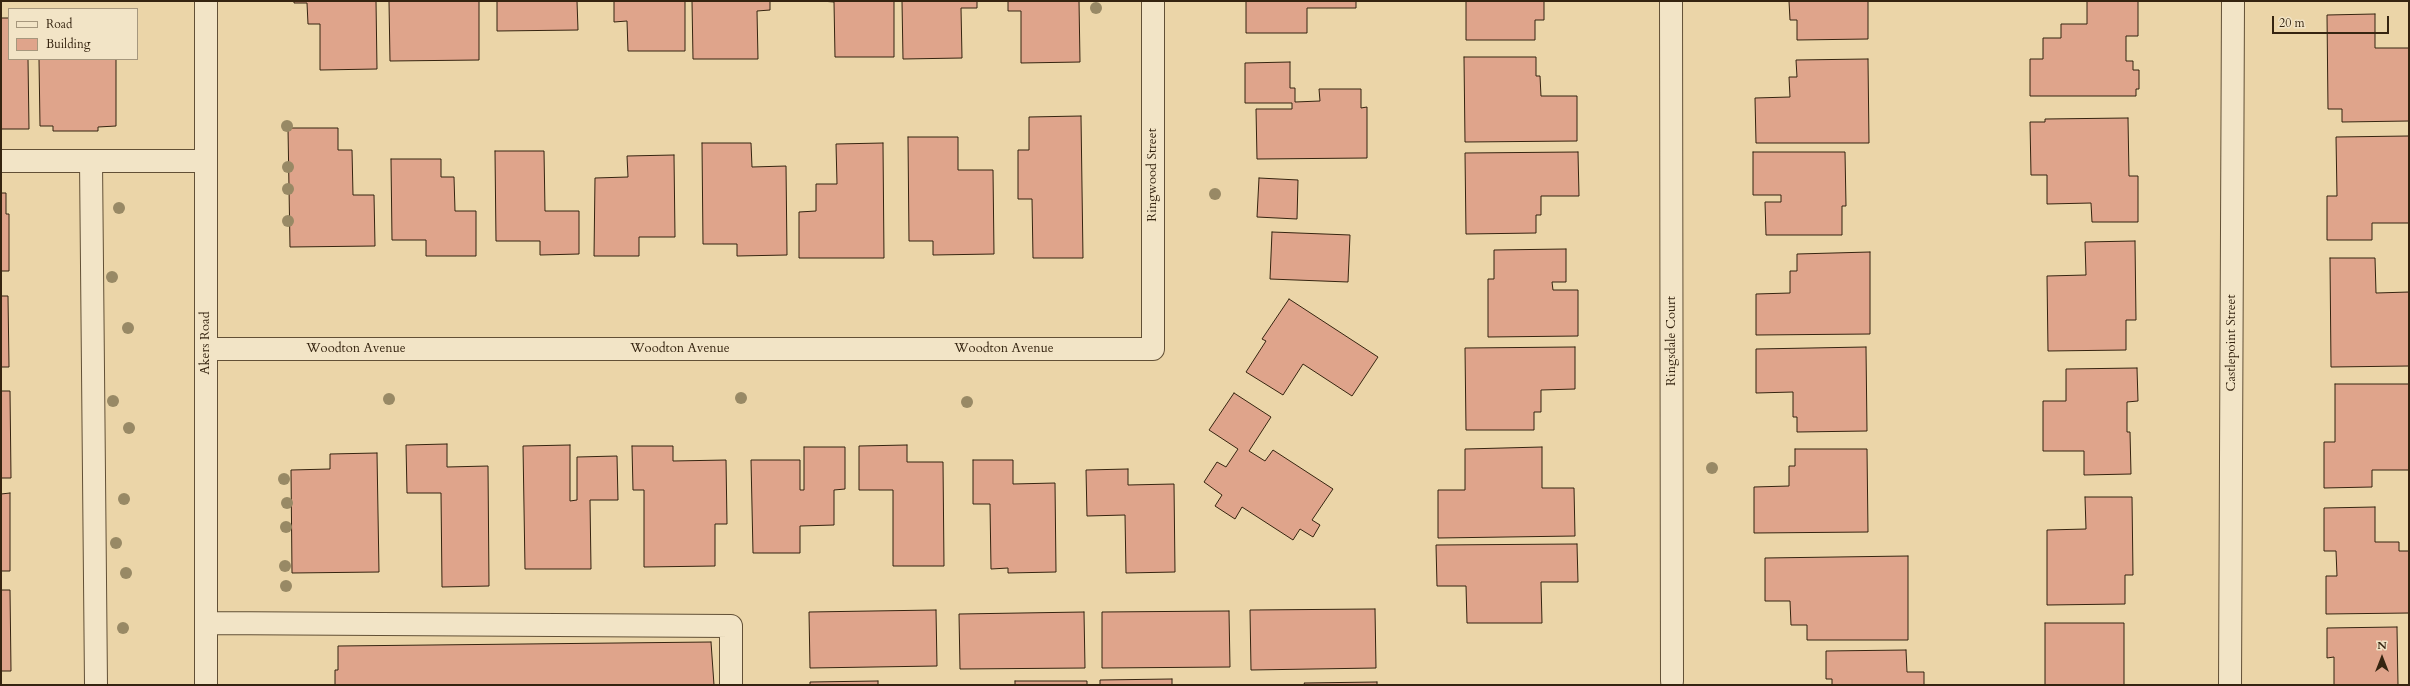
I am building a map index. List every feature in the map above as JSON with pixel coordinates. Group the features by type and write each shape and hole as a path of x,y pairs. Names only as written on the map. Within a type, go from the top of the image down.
{"street":[{"name":"Akers Road","path":"206,1 206,685"},
{"name":"Ringwood Street","path":"1153,1 1153,349"},
{"name":"Ringsdale Court","path":"1672,1 1672,681"},
{"name":"Castlepoint Street","path":"2230,685 2233,1"},
{"path":"1,161 206,161"},
{"path":"91,161 96,685"},
{"name":"Woodton Avenue","path":"206,349 1153,349"},
{"path":"206,623 731,626 731,685"}],"building":[{"path":"294,1 376,1 377,69 320,70 320,24 308,24 307,3 294,3"},
{"path":"389,1 479,1 479,60 390,61"},
{"path":"497,1 577,1 578,30 497,31"},
{"path":"614,1 685,1 685,51 628,51 627,21 614,22"},
{"path":"692,1 770,1 770,10 757,11 758,59 693,59"},
{"path":"821,1 894,1 894,57 835,57 834,2"},
{"path":"902,1 977,1 977,8 961,8 962,58 903,59"},
{"path":"1008,1 1079,1 1080,62 1021,63 1021,11 1008,11"},
{"path":"1246,1 1356,1 1356,8 1307,8 1307,33 1246,33"},
{"path":"1466,1 1544,1 1544,20 1535,20 1535,40 1466,40"},
{"path":"1789,1 1868,1 1868,39 1797,40 1797,20 1790,20"},
{"path":"2087,1 2138,1 2138,36 2126,36 2126,61 2133,61 2133,70 2139,70 2139,89 2136,89 2136,96 2030,96 2030,59 2043,59 2043,38 2061,38 2061,24 2087,24"},
{"path":"2375,14 2375,48 2409,48 2409,121 2342,122 2342,109 2328,109 2327,15"},
{"path":"1,18 8,18 8,60 28,60 29,129 1,129"},
{"path":"1464,57 1536,57 1536,76 1540,76 1541,96 1577,96 1577,141 1465,142"},
{"path":"1868,59 1869,143 1756,143 1755,98 1790,97 1789,77 1797,77 1796,60"},
{"path":"39,60 116,60 116,126 98,127 98,131 53,131 53,126 40,126"},
{"path":"1290,62 1290,88 1295,88 1295,102 1320,101 1319,89 1361,89 1361,108 1367,107 1367,158 1257,159 1256,109 1292,109 1292,103 1245,103 1245,63"},
{"path":"1081,116 1083,258 1033,258 1032,199 1018,199 1018,150 1029,150 1029,117"},
{"path":"2128,118 2129,176 2138,176 2138,222 2092,222 2091,203 2047,204 2047,175 2031,175 2030,122 2045,122 2045,119"},
{"path":"288,128 338,128 338,150 352,150 353,195 374,195 375,246 290,247"},
{"path":"2409,136 2409,223 2372,223 2372,240 2327,240 2327,196 2337,196 2336,137"},
{"path":"908,137 958,137 958,170 993,170 994,254 933,255 933,241 909,241"},
{"path":"702,143 751,143 752,167 786,166 787,255 737,256 737,244 703,244"},
{"path":"883,143 884,258 799,258 799,212 816,211 816,184 837,184 836,144"},
{"path":"495,151 544,151 545,211 579,211 579,254 540,255 540,241 496,241"},
{"path":"1578,152 1579,196 1541,196 1541,215 1536,215 1536,233 1466,234 1465,153"},
{"path":"1753,152 1845,152 1846,206 1842,206 1842,235 1766,235 1765,202 1781,202 1781,195 1753,195"},
{"path":"674,155 675,237 639,237 639,256 594,256 595,178 628,177 627,156"},
{"path":"391,159 441,159 441,177 454,177 455,211 476,211 476,256 426,256 426,240 392,240"},
{"path":"1259,178 1298,180 1297,219 1257,217"},
{"path":"1,193 6,193 6,214 9,214 9,271 1,271"},
{"path":"1272,232 1350,235 1348,282 1270,279"},
{"path":"2135,241 2136,320 2126,320 2126,350 2048,351 2047,276 2086,275 2085,242"},
{"path":"1566,249 1566,282 1552,282 1553,290 1578,290 1578,336 1488,337 1488,279 1494,279 1494,250"},
{"path":"1870,252 1870,334 1756,335 1756,294 1790,293 1790,271 1797,271 1797,254"},
{"path":"2330,258 2375,258 2376,293 2409,292 2409,366 2331,367"},
{"path":"1,296 8,296 9,367 1,367"},
{"path":"1289,299 1378,357 1352,396 1303,364 1283,395 1246,372 1266,341 1262,339"},
{"path":"1575,347 1575,389 1541,390 1541,412 1534,412 1534,430 1466,430 1465,348"},
{"path":"1866,347 1867,431 1797,432 1797,417 1793,417 1793,392 1756,393 1756,349"},
{"path":"2137,368 2138,401 2127,402 2127,432 2130,432 2131,474 2084,475 2084,451 2043,451 2043,401 2066,401 2066,369"},
{"path":"2335,384 2409,384 2409,470 2372,470 2372,487 2324,488 2324,442 2335,442"},
{"path":"1,391 10,391 11,478 1,478"},
{"path":"1234,393 1271,417 1249,451 1265,461 1273,450 1333,489 1312,520 1320,525 1313,537 1300,529 1293,540 1242,507 1235,519 1215,506 1222,495 1204,482 1217,462 1226,467 1238,449 1209,430"},
{"path":"447,444 447,467 488,466 489,586 442,587 441,493 407,493 406,445"},
{"path":"570,445 570,501 577,500 577,457 617,456 618,500 590,500 591,569 525,569 523,446"},
{"path":"907,445 907,462 943,462 944,566 893,566 893,490 859,490 859,446"},
{"path":"632,446 673,446 673,461 726,460 727,524 715,524 715,566 644,567 644,490 633,490"},
{"path":"804,447 845,447 845,489 834,490 834,525 800,526 800,553 753,553 751,460 800,460 800,490 804,490"},
{"path":"1542,447 1542,488 1574,488 1575,536 1438,538 1438,490 1465,490 1465,449"},
{"path":"1795,449 1867,449 1868,532 1754,533 1754,487 1789,486 1789,466 1795,466"},
{"path":"377,453 379,572 292,573 291,470 330,469 330,454"},
{"path":"973,460 1013,460 1013,484 1055,483 1056,572 1008,573 1008,568 991,569 990,504 973,504"},
{"path":"1128,469 1128,485 1174,484 1175,572 1126,573 1125,515 1087,516 1086,470"},
{"path":"10,493 10,571 1,571 1,494"},
{"path":"2085,497 2132,497 2133,575 2125,575 2125,604 2047,605 2047,530 2086,529"},
{"path":"2375,507 2375,542 2399,542 2399,551 2409,551 2409,613 2326,614 2326,576 2337,576 2336,551 2324,551 2324,508"},
{"path":"1577,544 1578,582 1541,582 1542,623 1467,623 1466,586 1437,586 1436,545"},
{"path":"1908,556 1908,640 1807,640 1807,625 1791,625 1790,601 1765,601 1765,558"},
{"path":"1,590 10,590 11,671 1,671"},
{"path":"1375,609 1376,668 1251,670 1250,610"},
{"path":"936,610 937,666 810,668 809,612"},
{"path":"1229,611 1230,667 1102,668 1102,612"},
{"path":"1084,612 1085,668 960,669 959,614"},
{"path":"2045,623 2124,623 2124,685 2045,685"},
{"path":"2397,627 2398,685 2334,685 2334,657 2327,658 2327,628"},
{"path":"711,642 714,685 335,685 335,670 338,670 338,646"},
{"path":"1906,650 1907,672 1924,672 1924,685 1832,685 1832,679 1826,679 1826,651"},
{"path":"1172,679 1172,685 1100,685 1100,680"},
{"path":"878,681 878,685 810,685 810,682"},
{"path":"1015,681 1087,681 1087,685 1015,685"},
{"path":"1377,682 1377,685 1305,685 1304,683"}]}
